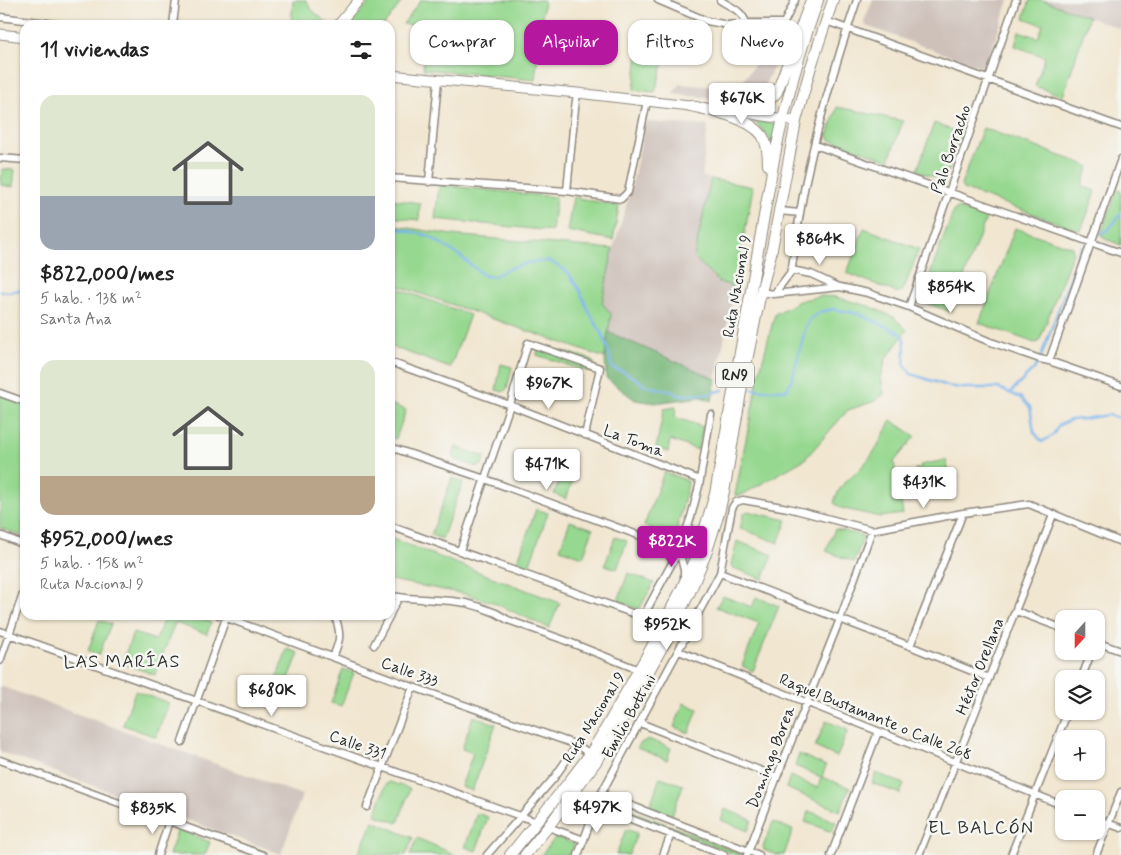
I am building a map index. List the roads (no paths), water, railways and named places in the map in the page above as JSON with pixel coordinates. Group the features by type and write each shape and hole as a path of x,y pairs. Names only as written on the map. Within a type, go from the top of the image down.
{"main road":[{"path":"342,20 360,0"},
{"path":"734,112 751,111 760,108 778,92 811,0"},
{"name":"Ruta Nacional 9","path":"525,855 598,759 619,726 690,592 715,494 782,118 803,44 818,0"},
{"name":"Ruta Nacional 9","path":"510,855 590,754 616,712 684,583 712,537 725,487 744,380 771,254 796,121 833,0"},
{"path":"0,34 20,36"},
{"path":"395,76 578,93 691,106 796,121"},
{"path":"691,106 744,122 755,128 763,136 768,156 769,192"}],"street":[{"path":"174,20 176,0"},
{"path":"658,0 707,21 722,24"},
{"path":"785,20 795,0"},
{"path":"774,294 791,270 806,181 828,93 857,0"},
{"name":"Palo Borracho","path":"909,307 950,194 1016,0"},
{"path":"724,1 740,13 745,20"},
{"path":"0,17 24,20"},
{"path":"826,21 1121,127"},
{"path":"429,182 438,80"},
{"path":"567,191 578,93"},
{"path":"395,179 567,191 621,199 628,192 646,101"},
{"path":"815,145 1121,253"},
{"path":"0,158 20,160"},
{"path":"1049,361 1121,160"},
{"path":"779,211 800,213"},
{"path":"791,270 811,274 840,287 868,293 909,307 988,342 1121,386"},
{"path":"762,292 774,294 840,287"},
{"path":"460,551 510,405 528,344 600,368 585,435"},
{"name":"La Toma","path":"395,364 510,405 700,480"},
{"path":"0,393 20,400"},
{"path":"395,528 643,617 679,550 691,517 700,480 711,414"},
{"path":"395,449 485,479 700,558"},
{"name":"Emilio Bottini","path":"578,855 601,794 720,573 732,508 736,502 749,500 788,508 872,530"},
{"path":"872,530 963,513 1029,504 1121,542"},
{"path":"910,646 963,513"},
{"name":"Héctor Orellana","path":"919,855 1053,515"},
{"name":"Domingo Borea","path":"748,853 840,619 872,530"},
{"path":"679,550 690,547 704,534"},
{"path":"0,536 20,543"},
{"path":"679,550 684,570 684,583"},
{"path":"720,573 989,678"},
{"path":"395,597 466,603 480,607 508,620 639,670"},
{"path":"395,604 398,597"},
{"path":"0,661 20,602"},
{"path":"1016,610 1055,625"},
{"path":"182,742 221,620"},
{"name":"Calle 333","path":"233,620 576,745 590,754"},
{"path":"333,657 340,636 336,620"},
{"path":"374,645 387,620"},
{"name":"Calle 331","path":"0,630 537,822"},
{"path":"1105,646 1121,652"},
{"name":"Raquel Bustamante o Calle 268","path":"679,651 1055,803"},
{"path":"367,807 413,687"},
{"path":"1011,855 1064,720"},
{"path":"640,722 777,776"},
{"path":"831,855 878,732"},
{"path":"487,855 554,778 576,745"},
{"path":"0,760 263,855"},
{"path":"1096,855 1121,792"},
{"path":"601,794 748,853 759,855"},
{"path":"597,806 724,855"},
{"path":"158,855 169,821"},
{"path":"1105,822 1121,828"},
{"path":"548,827 584,840"},
{"path":"663,855 671,834"}],"waterway":[{"path":"1100,234 1108,230 1121,214"},
{"path":"395,228 429,236 460,256 483,275 492,277 508,269 530,262 549,261 569,274 580,291 588,310 601,332 612,368 624,372 644,385 670,390 678,395 709,394 723,390"},
{"path":"1010,393 1035,368 1040,359 1082,246"},
{"path":"0,291 20,290"},
{"path":"752,389 787,390 810,319 820,312 834,309 859,314 900,333 904,339 904,364 911,374 948,386 998,388 1021,398 1030,407 1034,432 1042,442 1053,435 1059,425 1070,420 1108,415 1121,418"}],"district":[{"name":"LAS MARÍAS","path":"122,661"},
{"name":"EL BALCÓN","path":"981,827"}]}
